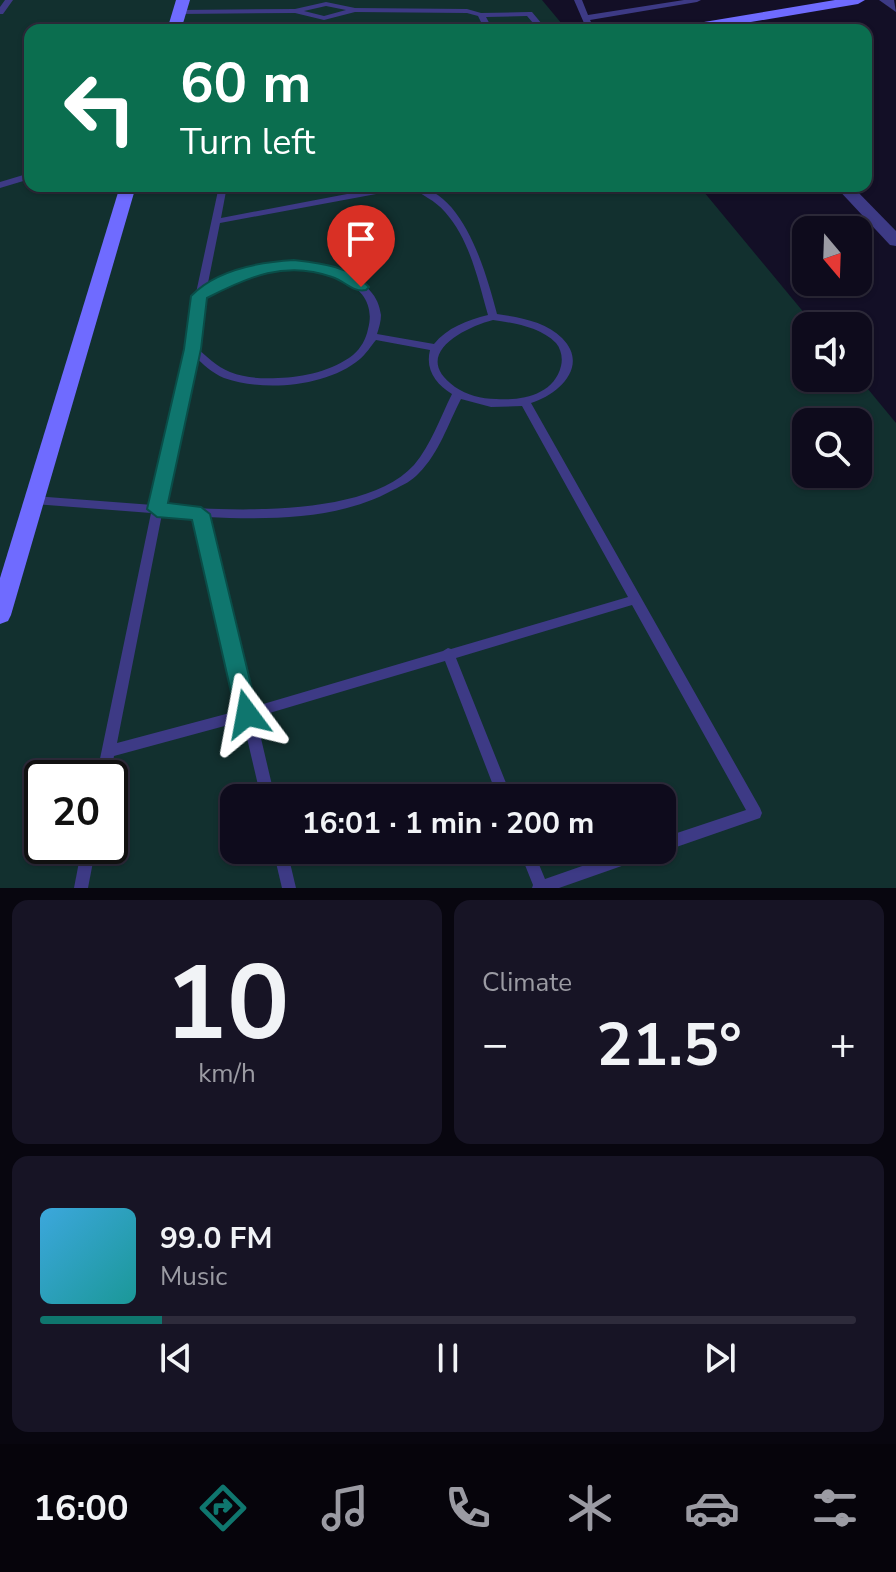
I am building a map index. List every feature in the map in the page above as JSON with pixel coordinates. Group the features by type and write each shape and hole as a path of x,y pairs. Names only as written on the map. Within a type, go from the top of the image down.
{"street":[{"path":"719,24 858,0"},
{"path":"886,0 896,8"},
{"path":"0,615 126,192"},
{"path":"849,192 896,241"}],"lane":[{"path":"0,12 9,0"},
{"path":"588,24 579,1 591,0"},
{"path":"586,18 697,0"},
{"path":"295,11 326,4 355,10 529,14 538,24"},
{"path":"181,6 295,11 324,18 355,10"},
{"path":"481,15 486,24"},
{"path":"0,185 24,178"},
{"path":"107,760 222,192"},
{"path":"217,221 371,192"},
{"path":"426,192 443,201 461,228 477,262 493,317"},
{"path":"192,349 227,374 274,383 324,374 361,351 372,336 376,319 372,302 361,287 343,275 320,268 268,266 242,273 199,296"},
{"path":"493,317 520,319 543,328 560,341 567,359 563,377 548,392 525,402 490,404 458,393 440,377 434,358 436,348 448,332 468,322 493,317"},
{"path":"372,336 436,348"},
{"path":"34,500 201,514 325,508 358,502 387,491 411,475 458,393"},
{"path":"525,402 755,813 676,840"},
{"path":"201,514 264,784"},
{"path":"109,751 247,714 634,600"},
{"path":"448,653 499,784"},
{"path":"81,888 86,864"},
{"path":"283,864 289,888"},
{"path":"531,864 540,888 608,864"}],"green space":[{"path":"0,0 542,0 562,24 24,24 24,192 704,192 803,312 792,312 792,392 870,392 896,423 896,888 0,888"}],"route":[{"path":"247,714 201,514 157,509 192,349 199,296 242,273 268,266 320,268 343,275 361,287"}]}
